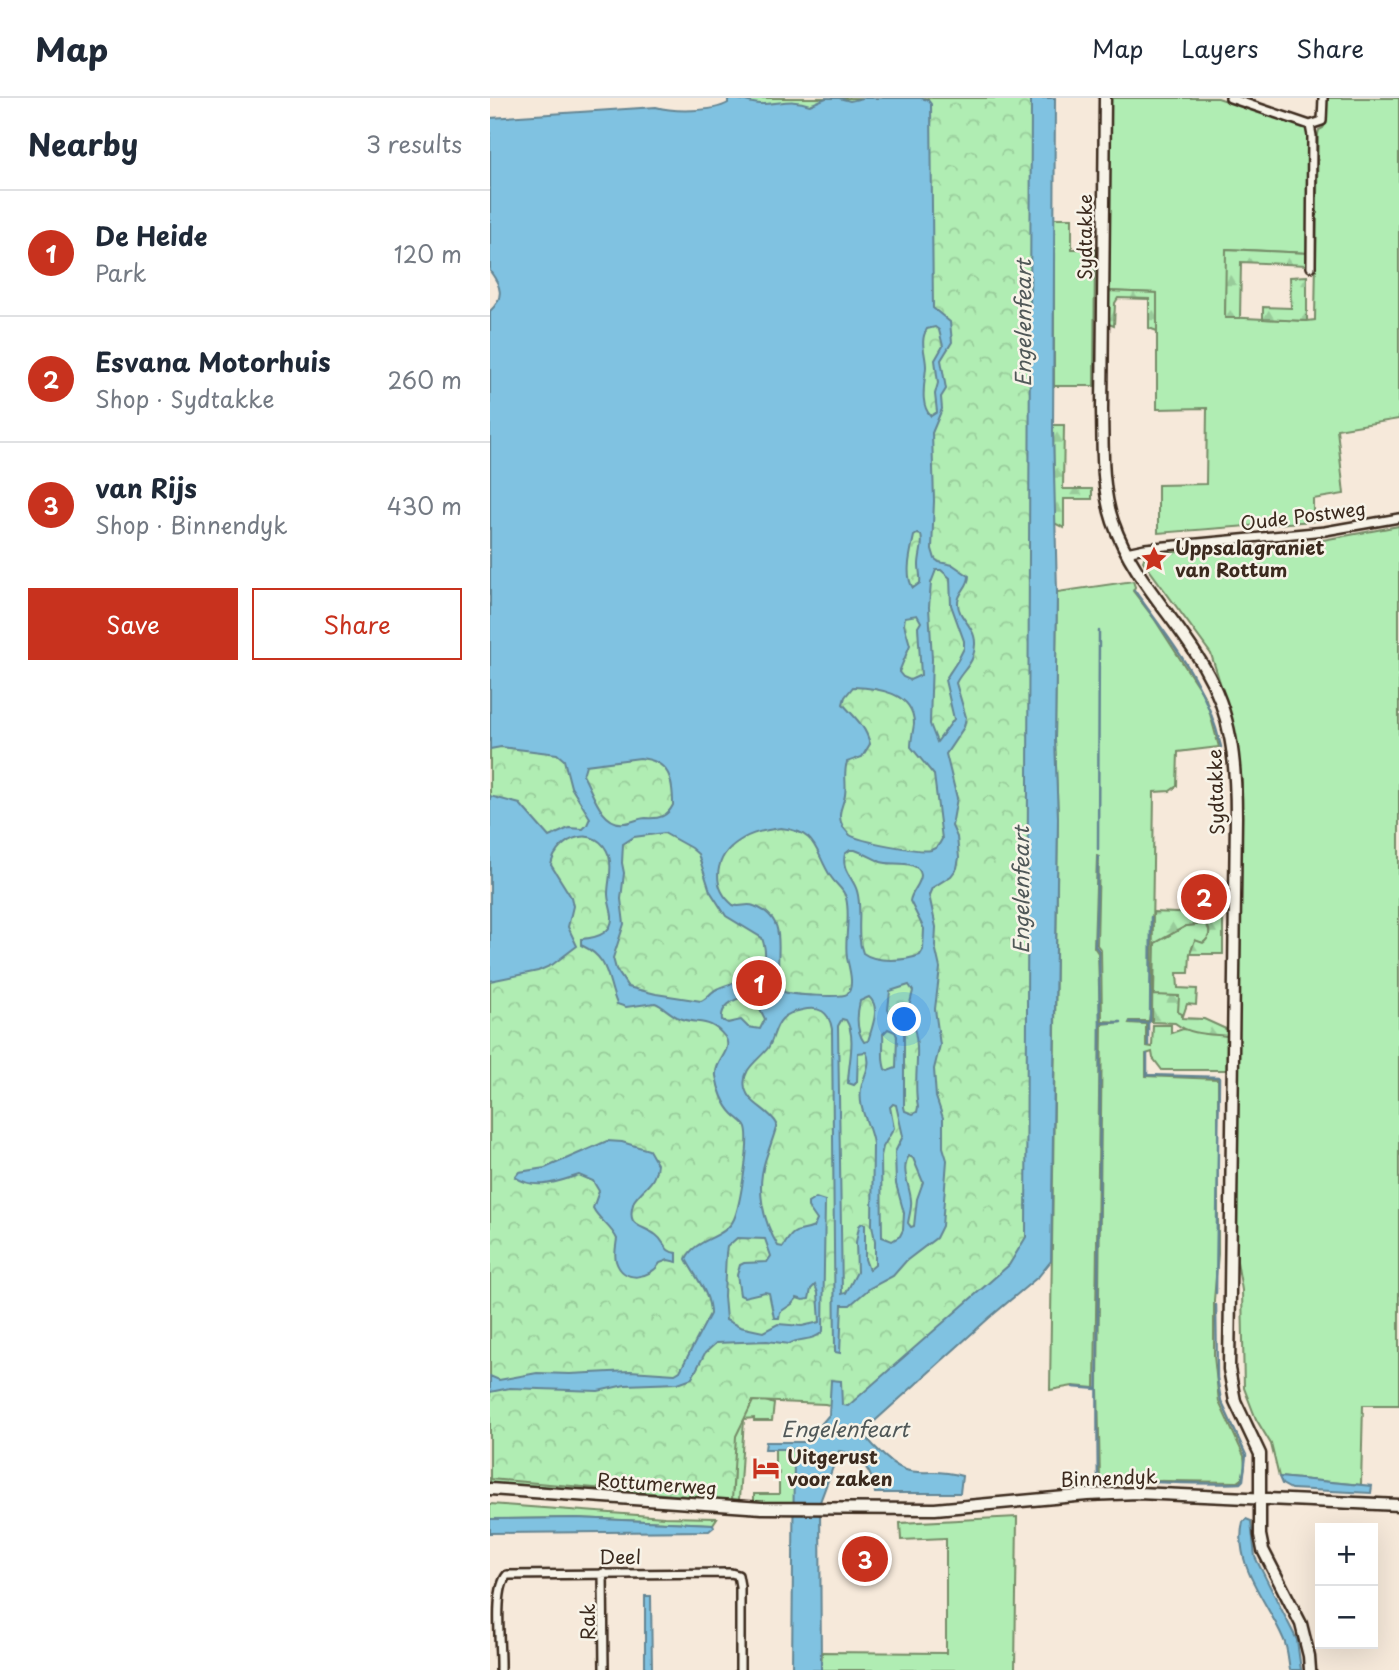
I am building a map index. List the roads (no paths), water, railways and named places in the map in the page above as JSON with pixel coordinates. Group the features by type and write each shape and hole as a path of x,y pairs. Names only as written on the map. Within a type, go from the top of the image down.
{"street":[{"name":"Sydtakke","path":"1105,98 1103,455 1110,511 1126,552 1142,580 1204,666 1226,715 1233,747 1236,817 1229,1369 1235,1401 1261,1454 1260,1511 1263,1550 1301,1623 1310,1656 1310,1670"},
{"path":"1230,98 1310,125 1322,121 1323,98"},
{"path":"1310,125 1311,267"},
{"name":"Oude Postweg","path":"1126,552 1325,531 1399,518"},
{"name":"Rottumerweg","path":"490,1489 733,1507 821,1509"},
{"name":"Binnendyk","path":"821,1509 956,1508 1117,1493 1399,1505"},
{"name":"Rak","path":"603,1573 604,1670"},
{"name":"Deel","path":"500,1670 500,1598 507,1575 731,1573 738,1575 740,1586 740,1670"}],"water":[{"path":"728,98 757,104 791,102 810,105 826,98 850,101 863,98 921,98 931,104 933,308 950,322 952,342 941,360 946,389 941,397 942,409 932,433 932,549 939,562 953,565 969,576 958,602 961,615 975,639 972,659 956,683 966,717 964,727 946,754 957,798 952,826 957,837 959,858 957,868 951,876 932,888 929,895 936,927 935,946 940,968 935,1009 940,1045 934,1069 936,1097 943,1118 943,1147 947,1160 942,1226 936,1238 906,1261 893,1276 870,1288 850,1305 842,1305 840,1353 835,1352 832,1029 822,1011 808,1009 791,1013 779,1022 768,1048 748,1070 744,1081 747,1094 777,1124 762,1172 761,1194 768,1226 778,1246 783,1247 794,1233 814,1227 817,1220 808,1203 816,1198 825,1201 823,1331 815,1337 789,1344 767,1341 716,1343 705,1353 692,1378 678,1383 625,1385 598,1391 510,1388 490,1392 490,1376 499,1380 537,1373 630,1371 675,1374 680,1371 710,1314 705,1292 686,1259 696,1247 730,1226 734,1219 742,1186 747,1131 745,1125 727,1106 717,1081 716,1071 727,1046 725,1037 719,1030 708,1024 684,1020 655,1003 626,1007 617,1004 603,963 591,950 581,945 581,939 603,934 612,922 608,894 610,861 604,846 596,839 578,837 569,841 555,855 551,865 571,897 573,906 568,927 577,946 552,965 538,971 490,981 490,796 520,804 549,837 569,828 583,829 590,818 571,787 564,760 557,754 501,747 490,749 490,311 498,301 500,291 490,271 490,118 656,107 693,110 728,103","holes":["935,327 939,330 943,346 935,360 938,383 935,394 937,412 931,416 924,400 926,367 923,338 927,329","921,535 920,583 913,588 909,576 914,536","936,570 941,570 950,578 951,605 964,648 945,680 954,719 937,742 930,724 932,659 929,607 931,583","917,615 921,622 918,627 921,675 910,680 899,672 910,645 904,624 905,617","853,687 883,691 901,698 908,705 914,724 911,747 934,775 942,839 935,848 915,850 877,843 850,835 843,827 840,814 845,795 847,762 862,757 870,744 863,727 843,704","640,758 657,763 667,772 672,787 673,805 665,815 627,823 609,819 594,798 583,775 586,765","781,828 793,830 809,838 831,877 845,895 848,913 846,950 851,982 847,994 816,996 784,992 778,969 779,944 774,922 767,913 754,906 733,905 721,889 718,880 720,863 731,847 754,833","664,833 691,848 698,854 710,891 726,916 762,938 765,960 761,968 748,977 716,989 701,1001 628,987 616,969 613,958 624,924 621,899 624,873 623,844 634,837","855,850 881,862 910,865 919,870 921,878 910,901 924,929 923,950 920,955 891,960 863,953 859,899 845,865 845,854","909,985 913,991 908,1011 901,1018 895,1019 888,1010 890,991","745,997 761,1011 765,1019 760,1029 748,1027 741,1020 728,1023 722,1020 723,1011 732,1002","869,997 873,1001 875,1012 868,1041 864,1042 860,1033 860,1001","842,1019 846,1020 851,1034 848,1083 854,1085 857,1082 858,1053 866,1052 868,1057 861,1097 873,1144 872,1225 875,1265 869,1270 865,1259 865,1224 862,1223 856,1242 857,1272 846,1293 842,1294 838,1026","906,1021 912,1022 917,1043 918,1107 913,1114 905,1111 904,1035","888,1029 897,1036 896,1068 888,1071 885,1069 883,1034","893,1104 896,1105 903,1136 895,1152 896,1184 904,1213 903,1230 900,1236 892,1241 882,1237 881,1156 894,1128 890,1107","909,1156 913,1158 923,1182 917,1199 914,1226 911,1227 908,1223 911,1203 905,1166","737,1238 765,1239 771,1256 767,1262 740,1265 737,1275 740,1295 744,1297 769,1293 774,1318 779,1318 780,1312 797,1298 809,1299 811,1289 815,1285 818,1293 820,1322 802,1326 778,1324 763,1332 740,1327 726,1320 726,1253 727,1247"]},
{"name":"Engelenfeart","path":"1031,98 1055,98 1053,432 1058,818 1051,1261 1039,1276 866,1429 872,1444 899,1467 909,1471 962,1476 960,1493 875,1493 869,1472 859,1460 839,1451 820,1502 821,1670 792,1670 794,1453 791,1449 765,1449 766,1442 806,1442 829,1415 831,1380 841,1381 842,1405 848,1406 1009,1265 1026,1237"},
{"path":"607,1141 622,1142 649,1150 657,1164 656,1171 652,1181 634,1201 633,1221 656,1235 669,1251 677,1253 677,1262 668,1260 660,1263 650,1273 637,1277 624,1273 616,1261 617,1239 593,1208 599,1191 593,1181 579,1175 554,1182 530,1184 515,1177 519,1172 545,1168"},
{"path":"1279,1477 1372,1486 1371,1493 1291,1489 1282,1484"},
{"path":"576,1518 713,1524 714,1527 709,1531 490,1533 490,1519"},
{"path":"1246,1519 1251,1521 1255,1557 1297,1640 1301,1670 1290,1670 1285,1642 1247,1568 1241,1538 1243,1522"},
{"path":"645,1596 651,1596 652,1670 645,1670"}],"waterway":[{"path":"1134,590 1197,683 1215,724 1221,747"},
{"path":"1098,849 1099,631"},
{"path":"1098,857 1095,946 1099,951 1100,1017 1098,1482 1240,1483 1243,1480 1246,1455 1221,1401 1217,1378 1216,1305"},
{"path":"1148,1045 1151,917"},
{"path":"1101,1023 1121,1022"},
{"path":"1130,1022 1148,1023"},
{"path":"1147,1054 1147,1075 1219,1077 1216,1293"},
{"path":"1073,1387 1097,1389"}],"place":[{"name":"Uppsalagraniet van Rottum","path":"1154,559"},
{"name":"Esvana Motorhuis","path":"1204,897"},
{"name":"De Heide","path":"759,983"},
{"name":"Uitgerust voor zaken","path":"766,1468"},
{"name":"van Rijs","path":"865,1559"}]}
